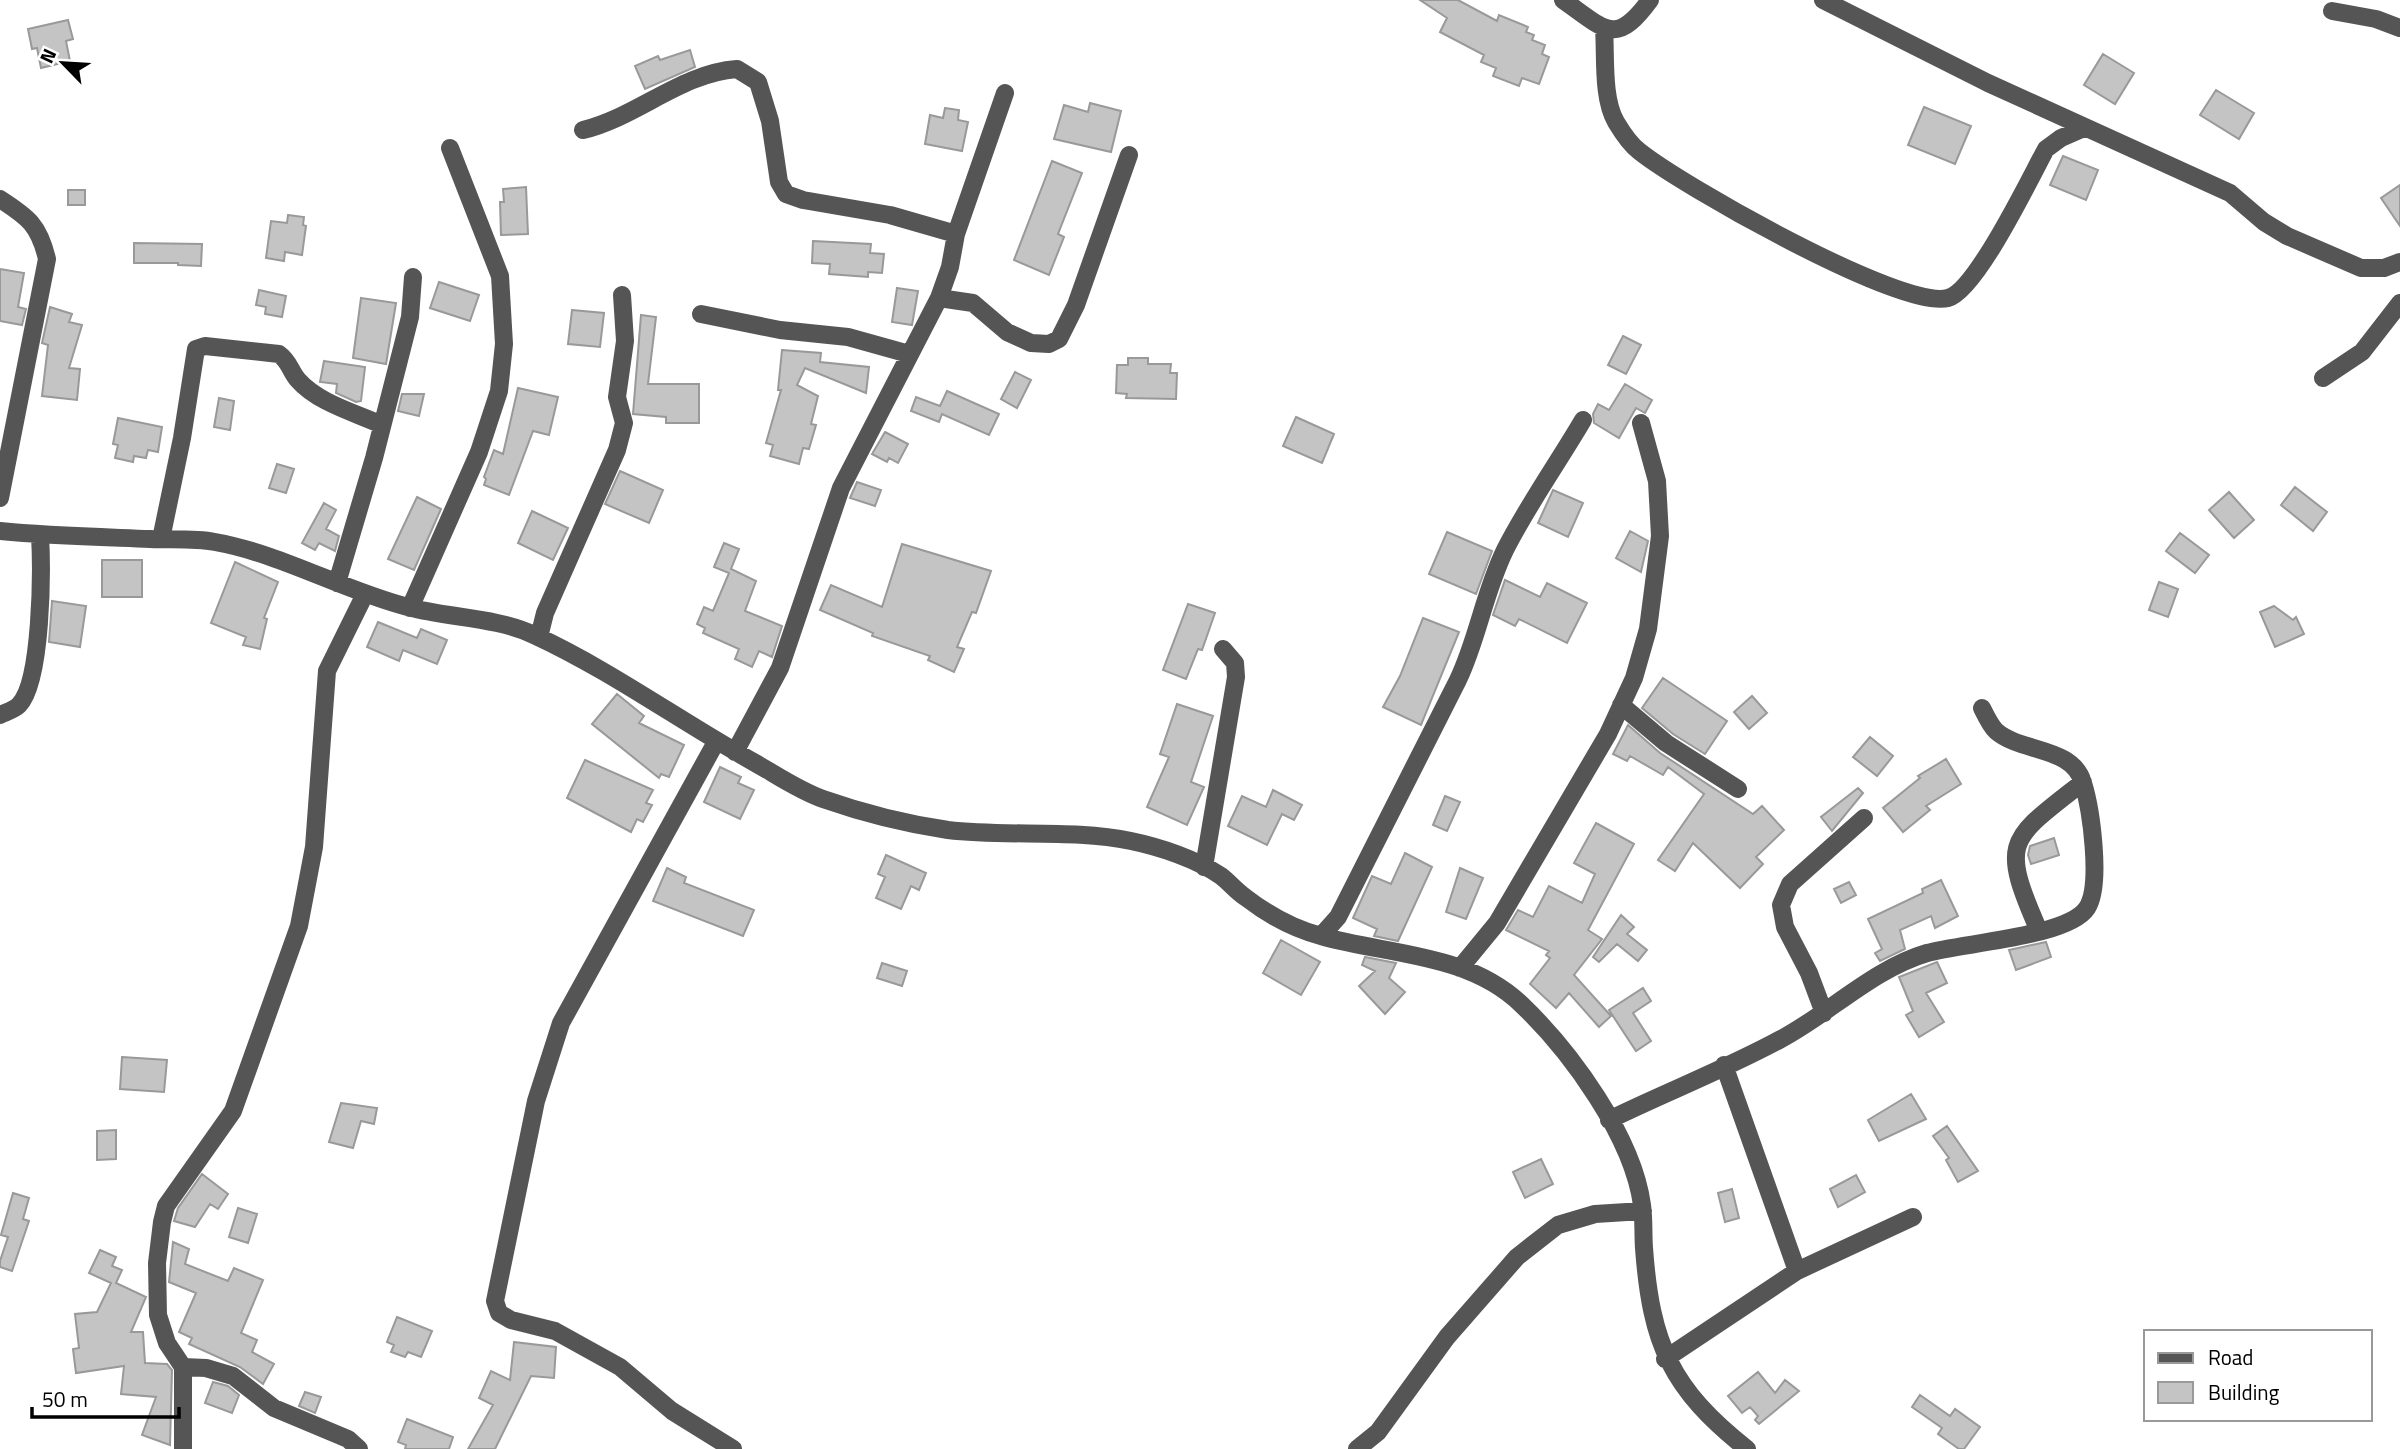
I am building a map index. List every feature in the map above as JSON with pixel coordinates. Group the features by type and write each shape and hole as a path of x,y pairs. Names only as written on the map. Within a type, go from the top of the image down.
{"street":[{"path":"1563,0 1604,28 1620,30 1627,26 1650,0"},
{"path":"1823,0 1872,27 2084,128 2230,193 2264,222 2312,247 2361,268 2384,268 2400,262"},
{"path":"2332,11 2376,19 2400,28"},
{"path":"1604,28 1608,94 1615,120 1637,150 1700,193 1830,262 1925,299 1948,298 1962,290 1985,259 2046,149 2061,138 2084,128"},
{"path":"583,130 602,126 704,75 737,69 758,82 770,121 779,182 786,194 803,200 890,215 956,234"},
{"path":"735,752 780,668 841,488 939,298 950,267 956,234 1005,93"},
{"path":"410,608 479,452 499,391 504,344 500,276 450,148"},
{"path":"939,298 973,303 1007,332 1031,343 1049,344 1059,339 1076,305 1129,155"},
{"path":"0,199 32,221 41,236 47,259 0,498"},
{"path":"337,583 410,317 413,277"},
{"path":"539,637 545,613 617,450 624,423 617,397 625,341 622,295"},
{"path":"2323,378 2362,352 2400,303"},
{"path":"701,314 780,330 848,337 909,354"},
{"path":"161,539 182,438 196,349 205,346 279,354 288,360 297,379 316,395 382,425"},
{"path":"1321,936 1338,917 1475,643 1477,621 1485,596 1507,547 1583,420"},
{"path":"1460,968 1497,923 1608,734 1634,678 1648,629 1660,536 1657,481 1641,423"},
{"path":"0,531 40,535 212,541 275,558 365,594 410,608 526,631 605,669 716,742 819,797 893,819 949,830 1128,840 1178,855 1219,874 1246,898 1278,919 1321,936 1460,968 1494,983 1521,1003 1559,1046 1609,1120 1625,1149 1643,1211 1644,1251 1658,1339 1665,1359 1679,1382 1720,1427 1748,1449"},
{"path":"0,715 18,707 29,685 38,626 42,571 40,535"},
{"path":"183,1449 183,1367 167,1343 158,1315 157,1263 162,1222 166,1206 233,1111 299,926 314,847 327,671 365,594"},
{"path":"1203,867 1236,677 1235,663 1223,649"},
{"path":"1622,705 1666,743 1738,789"},
{"path":"1609,1120 1780,1039 1887,971 1926,953 2039,931 2076,919 2087,909 2092,898 2094,855 2083,782 2077,769 2064,758 2008,739 1994,729 1982,708"},
{"path":"716,742 561,1023 536,1101 495,1301 499,1313 511,1320 555,1331 620,1367 672,1412 733,1449"},
{"path":"2039,931 2022,894 2013,853 2016,842 2046,811 2083,782"},
{"path":"1824,1013 1785,927 1781,905 1785,890 1864,818"},
{"path":"1724,1065 1797,1271"},
{"path":"1357,1449 1378,1432 1447,1337 1517,1257 1558,1225 1595,1214 1643,1211"},
{"path":"1665,1359 1797,1271 1913,1217"},
{"path":"183,1367 206,1368 233,1376 274,1408 348,1439 359,1449"}],"building":[{"path":"1420,0 1458,0 1497,21 1499,15 1528,27 1526,32 1534,35 1532,40 1545,45 1542,54 1549,57 1539,84 1522,78 1519,86 1493,76 1496,68 1481,62 1484,55 1440,32 1447,18"},
{"path":"68,20 73,39 66,41 70,61 41,68 37,48 32,49 28,29"},
{"path":"690,50 695,67 645,89 635,66 658,56 660,60"},
{"path":"2103,54 2134,73 2115,104 2084,85"},
{"path":"2216,90 2254,113 2239,139 2200,115"},
{"path":"1090,103 1121,111 1111,152 1054,139 1064,105 1088,112"},
{"path":"1924,107 1971,126 1955,164 1908,145"},
{"path":"945,108 959,110 958,120 968,122 962,151 925,144 930,115 943,118"},
{"path":"2063,156 2098,170 2086,200 2050,185"},
{"path":"1052,161 1082,173 1058,234 1064,237 1049,275 1014,260"},
{"path":"2400,185 2400,226 2381,198"},
{"path":"526,187 528,234 501,235 500,202 504,202 503,189"},
{"path":"68,190 85,190 85,205 68,205"},
{"path":"288,215 304,217 303,225 306,226 302,255 285,252 284,261 266,258 271,221 287,223"},
{"path":"813,241 871,244 870,253 884,254 882,273 868,272 868,277 829,274 830,264 812,263"},
{"path":"134,243 202,244 201,266 134,263"},
{"path":"0,269 24,273 18,307 26,309 22,325 0,321"},
{"path":"439,282 479,295 470,321 430,308"},
{"path":"897,288 918,291 912,325 892,322"},
{"path":"259,290 286,296 282,317 265,314 266,307 256,305"},
{"path":"361,298 396,303 386,364 353,358"},
{"path":"50,307 72,314 69,322 82,325 69,368 80,369 77,400 42,396 48,345 42,343"},
{"path":"572,310 604,313 600,347 568,344"},
{"path":"641,315 656,317 648,384 699,384 699,423 666,423 666,417 633,414"},
{"path":"1623,336 1641,345 1626,374 1608,365"},
{"path":"782,350 821,353 820,362 869,367 866,393 805,368 797,385 818,396 811,424 816,425 809,449 803,448 799,464 770,456 773,445 766,443 781,390 778,390"},
{"path":"1128,358 1148,358 1148,364 1171,364 1170,373 1177,373 1176,399 1126,398 1127,394 1116,393 1117,365 1128,365"},
{"path":"324,361 365,367 361,401 356,402 336,393 337,384 320,382"},
{"path":"1015,372 1031,380 1017,408 1001,399"},
{"path":"1625,384 1652,400 1645,413 1636,408 1619,438 1594,423 1593,414 1598,404 1609,410"},
{"path":"518,388 558,397 549,435 533,431 509,495 484,485 484,477 494,450 503,454"},
{"path":"947,391 999,414 989,435 942,414 939,422 911,411 916,397 940,406"},
{"path":"402,394 424,394 419,416 398,411"},
{"path":"219,398 234,401 230,430 214,427"},
{"path":"1296,417 1334,434 1322,463 1283,446"},
{"path":"118,418 162,427 158,452 148,450 146,458 134,456 133,462 115,458 118,445 113,444"},
{"path":"885,432 908,444 898,463 889,458 887,462 872,454"},
{"path":"277,464 294,469 286,493 269,488"},
{"path":"620,471 663,490 649,523 605,504"},
{"path":"857,482 881,490 875,506 850,498"},
{"path":"2295,487 2327,512 2313,531 2281,505"},
{"path":"1553,490 1583,503 1568,537 1538,523"},
{"path":"2229,492 2254,520 2234,538 2209,510"},
{"path":"417,497 441,509 414,570 388,559"},
{"path":"324,503 336,510 326,529 339,536 335,551 319,543 315,550 302,543"},
{"path":"532,511 568,528 553,560 518,543"},
{"path":"1630,531 1648,541 1641,572 1616,558"},
{"path":"1447,532 1492,551 1476,594 1429,574"},
{"path":"2180,533 2209,555 2195,573 2166,551"},
{"path":"724,543 739,549 731,569 756,581 745,611 782,626 772,657 759,651 752,667 735,659 739,649 703,633 705,628 697,624 704,607 713,611 729,573 714,567"},
{"path":"902,544 991,571 976,613 972,612 957,647 964,649 954,672 928,660 930,656 872,636 873,633 820,610 831,585 882,607"},
{"path":"102,560 142,560 142,597 102,597"},
{"path":"235,562 278,582 264,618 267,619 260,649 243,645 246,637 211,623"},
{"path":"1505,580 1540,597 1547,583 1587,603 1567,643 1519,619 1515,626 1493,615"},
{"path":"2159,582 2178,589 2168,617 2149,610"},
{"path":"52,601 86,606 80,647 49,642"},
{"path":"1188,604 1215,613 1202,650 1198,649 1186,679 1163,670"},
{"path":"2274,606 2293,620 2296,617 2304,634 2275,647 2260,612"},
{"path":"1423,618 1459,632 1421,725 1383,707 1400,676"},
{"path":"378,622 417,638 421,629 447,640 437,664 403,650 399,661 367,647"},
{"path":"1663,678 1727,721 1705,754 1673,734 1642,708"},
{"path":"617,694 644,716 639,723 684,745 669,777 661,774 659,778 592,724"},
{"path":"1752,696 1767,713 1749,729 1734,712"},
{"path":"1177,704 1213,716 1191,782 1204,787 1187,825 1147,807 1169,757 1160,754"},
{"path":"1628,725 1660,753 1753,814 1762,806 1784,830 1756,857 1763,864 1740,888 1693,843 1675,871 1658,860 1704,794 1668,767 1663,775 1630,756 1627,761 1613,754"},
{"path":"1870,737 1893,756 1877,776 1853,757"},
{"path":"1946,759 1961,784 1926,806 1930,810 1903,832 1883,808 1920,778 1918,776"},
{"path":"585,760 653,790 646,803 652,805 643,822 637,819 631,832 567,798"},
{"path":"720,767 741,777 738,783 754,790 740,819 704,802"},
{"path":"1858,788 1863,793 1832,831 1821,817"},
{"path":"1273,790 1302,805 1294,820 1282,814 1267,845 1228,826 1242,796 1266,807"},
{"path":"1445,796 1460,802 1447,831 1433,825"},
{"path":"1596,823 1634,844 1588,930 1602,939 1574,975 1611,1016 1599,1027 1569,993 1556,1008 1530,984 1550,958 1546,955 1549,951 1506,930 1518,910 1533,917 1549,886 1582,903 1595,874 1574,863"},
{"path":"2054,838 2059,855 2031,864 2028,855 2030,846"},
{"path":"1405,853 1432,867 1398,941 1374,936 1377,929 1353,918 1372,876 1391,884"},
{"path":"886,855 926,873 919,890 911,886 901,909 876,898 885,877 878,874"},
{"path":"667,868 686,877 684,883 754,910 743,936 653,901"},
{"path":"1460,868 1483,878 1466,919 1446,912"},
{"path":"1941,880 1958,916 1935,928 1931,916 1900,930 1905,949 1880,961 1875,953 1882,949 1868,919 1923,893 1922,889"},
{"path":"1849,882 1856,895 1841,903 1834,889"},
{"path":"1621,915 1634,927 1627,934 1647,950 1638,961 1617,944 1599,962 1593,957"},
{"path":"1281,940 1320,962 1301,995 1263,973"},
{"path":"2046,942 2051,957 2016,970 2009,950"},
{"path":"1365,957 1396,963 1389,978 1405,992 1385,1014 1359,986 1375,971 1362,965"},
{"path":"1937,962 1947,983 1926,993 1944,1022 1919,1037 1906,1015 1913,1011 1899,977"},
{"path":"882,963 907,971 902,986 877,978"},
{"path":"1643,988 1651,1001 1633,1013 1651,1041 1636,1051 1609,1010"},
{"path":"122,1057 167,1060 164,1092 120,1089"},
{"path":"1911,1094 1926,1119 1879,1141 1868,1120"},
{"path":"341,1103 377,1108 374,1124 361,1121 353,1148 329,1142"},
{"path":"1947,1126 1978,1171 1958,1182 1946,1160 1949,1158 1933,1136"},
{"path":"116,1130 116,1159 97,1160 97,1131"},
{"path":"1541,1159 1553,1184 1525,1198 1513,1172"},
{"path":"202,1174 228,1194 218,1209 210,1204 195,1227 174,1221 178,1208"},
{"path":"1856,1175 1865,1192 1838,1207 1830,1189"},
{"path":"1732,1189 1739,1218 1725,1222 1718,1193"},
{"path":"13,1193 29,1198 23,1219 29,1221 12,1271 0,1267 0,1261 8,1237 1,1235"},
{"path":"238,1208 257,1214 248,1243 229,1237"},
{"path":"173,1242 189,1249 185,1264 228,1281 234,1268 263,1280 241,1333 257,1340 252,1352 274,1364 263,1384 240,1367 189,1344 192,1338 179,1332 196,1293 169,1282"},
{"path":"100,1250 116,1257 112,1266 122,1270 116,1283 146,1297 131,1332 143,1332 145,1363 167,1364 172,1370 170,1445 142,1435 156,1397 121,1394 124,1366 76,1373 73,1349 79,1348 75,1314 97,1312 111,1283 89,1273"},
{"path":"397,1317 432,1331 421,1357 408,1352 405,1357 391,1352 394,1345 387,1342"},
{"path":"514,1342 556,1347 554,1378 531,1376 495,1449 468,1449 493,1405 479,1398 491,1371 510,1380"},
{"path":"1758,1372 1775,1393 1785,1380 1799,1391 1759,1424 1755,1420 1758,1416 1750,1407 1742,1413 1728,1396"},
{"path":"213,1382 228,1386 239,1395 232,1413 205,1403"},
{"path":"305,1392 321,1397 315,1413 299,1406"},
{"path":"1920,1395 1950,1416 1955,1409 1980,1427 1964,1449 1959,1449 1938,1434 1942,1428 1912,1407"},
{"path":"407,1419 453,1437 449,1449 405,1449 406,1445 398,1442"}]}
